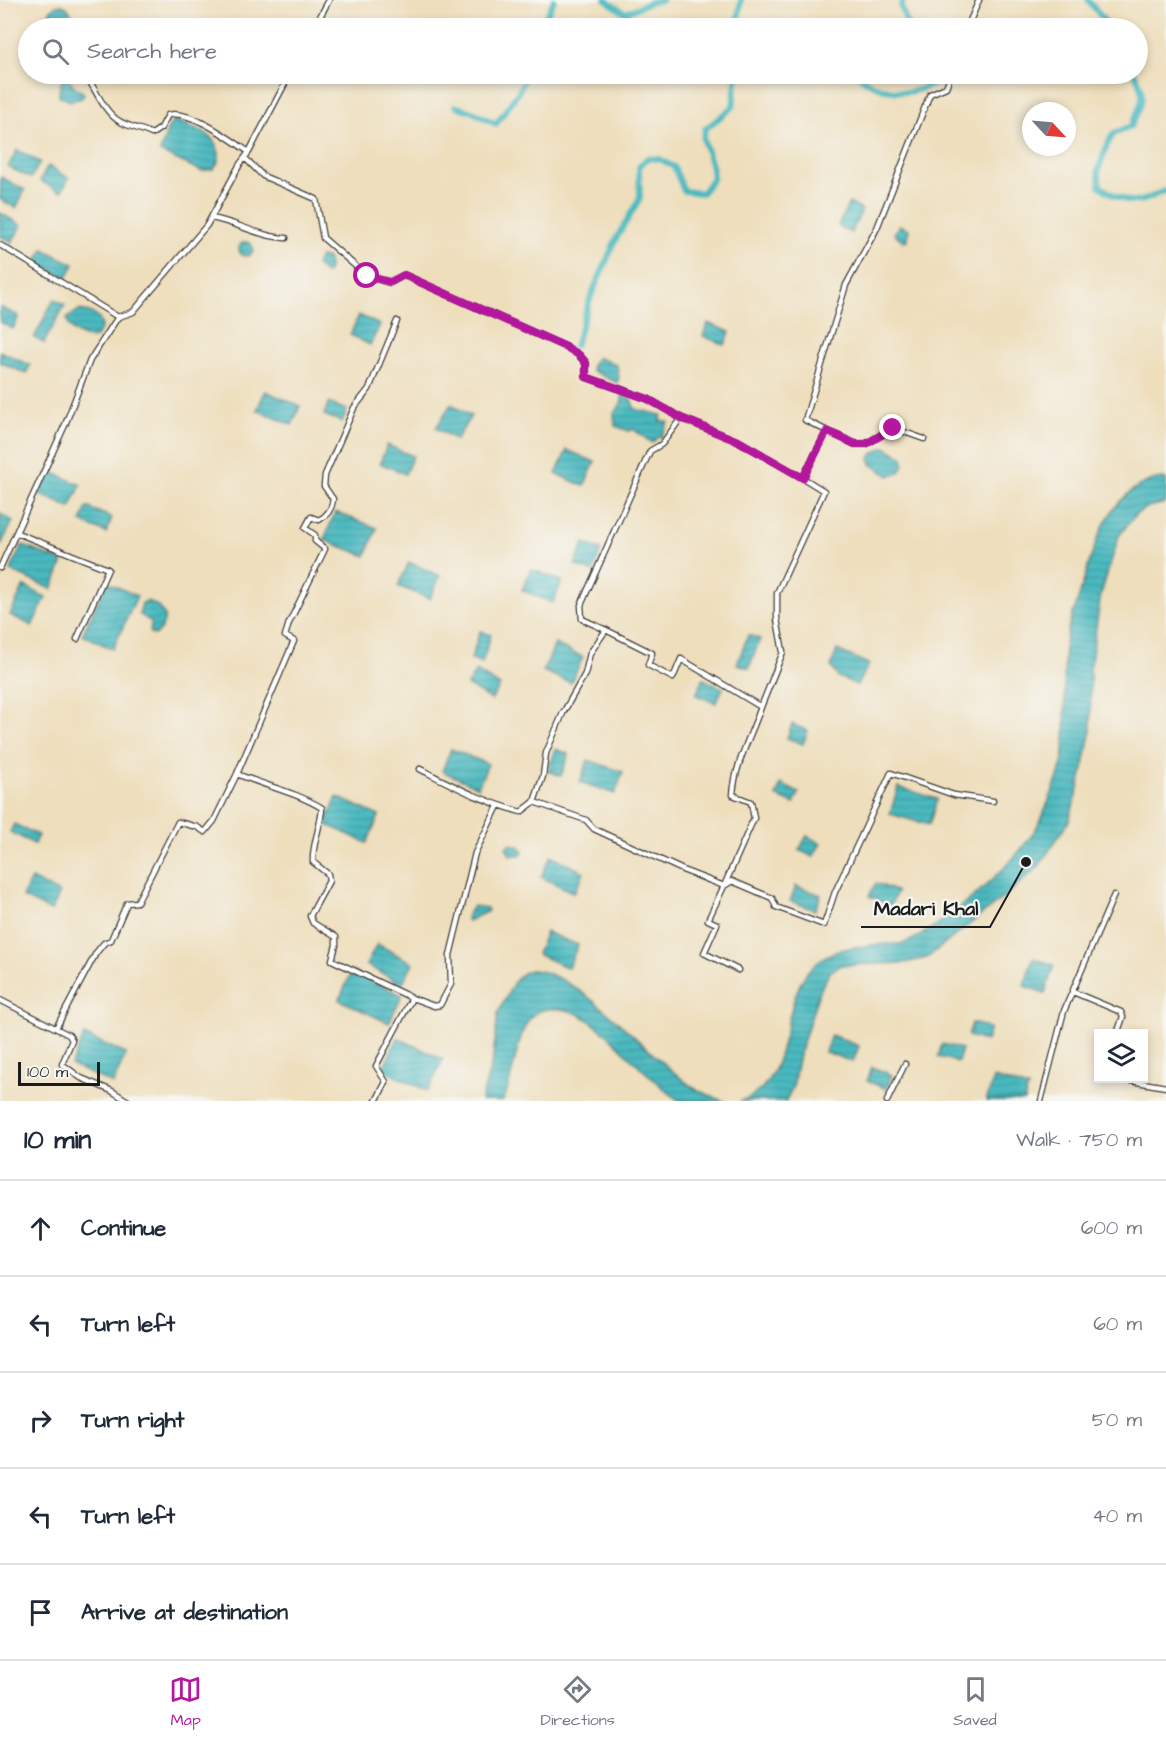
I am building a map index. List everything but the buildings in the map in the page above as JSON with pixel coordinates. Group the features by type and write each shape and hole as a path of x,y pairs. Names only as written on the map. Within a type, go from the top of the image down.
{"street":[{"path":"319,18 329,0"},
{"path":"971,18 979,0"},
{"path":"91,84 98,97 118,121 152,134 161,128 168,116 174,114 189,117 221,133 249,152"},
{"path":"0,568 66,425 90,360 118,317 133,312 207,225 285,84"},
{"path":"924,439 893,428 866,444 855,444 805,420 846,285 877,228 930,94 946,87 947,84"},
{"path":"245,158 263,177 316,199 323,238 367,276 390,282 404,275 476,306 579,355 586,363 586,377 648,399 681,418 740,442 824,491 777,593 777,619 783,652 754,730 741,756 733,795 751,802 754,818 708,920 717,924 704,953 738,970"},
{"path":"211,218 226,220 273,238 286,238"},
{"path":"0,245 118,317"},
{"path":"56,1028 96,953 104,943 111,940 127,903 137,902 178,822 206,832 214,821 237,774 294,642 285,636 289,623 325,549 315,542 315,535 305,528 311,517 319,520 325,517 330,510 333,499 324,486 326,475 354,408 369,389 398,321"},
{"path":"681,418 662,444 650,451 581,605 582,619 652,653 648,665 673,678 681,659 761,707"},
{"path":"803,478 827,431"},
{"path":"17,533 108,569 77,639"},
{"path":"420,769 477,799 498,806 520,812 534,802 543,776 546,753 563,712 585,674 590,653 606,630"},
{"path":"724,886 732,881 772,898 776,907 824,925 836,892 891,773 954,795 993,801"},
{"path":"237,774 305,799 322,808 312,851 313,862 328,874 328,881 310,916 313,923 336,938 332,960 434,1006 440,1005 451,984 450,955 476,852 498,806"},
{"path":"534,802 586,820 594,829 685,871 724,886"},
{"path":"1041,1101 1064,1011 1114,895"},
{"path":"1072,992 1120,1012 1123,1017 1119,1029"},
{"path":"376,1101 386,1082 376,1066 412,998"},
{"path":"0,1000 69,1035 72,1040 62,1064 81,1078 112,1091 128,1101"},
{"path":"887,1101 905,1064"},
{"path":"1143,1083 1166,1087"}],"water":[{"path":"60,5 68,8 70,18 50,18 49,16 52,8"},
{"path":"60,84 73,84 84,93 82,98 70,101 59,96"},
{"path":"174,120 206,133 213,141 218,150 219,160 213,169 201,171 160,152 168,128"},
{"path":"17,150 40,162 31,178 8,167"},
{"path":"48,166 69,178 61,192 40,181"},
{"path":"1,177 25,190 16,208 0,199"},
{"path":"849,203 862,210 851,233 838,226"},
{"path":"0,213 22,225 12,242 0,236"},
{"path":"899,225 909,229 907,240 904,241 894,234"},
{"path":"246,242 251,244 253,249 251,254 246,256 241,254 239,249 241,244"},
{"path":"43,249 74,264 67,278 36,263"},
{"path":"320,257 328,260 329,269 325,274 316,265"},
{"path":"54,299 65,305 44,343 34,338"},
{"path":"0,307 19,316 13,329 0,322"},
{"path":"79,310 90,312 99,318 102,326 96,337 88,338 80,335 68,324 67,318"},
{"path":"359,315 380,325 370,345 350,335"},
{"path":"708,323 730,332 725,345 703,336"},
{"path":"0,351 30,365 26,374 0,362"},
{"path":"596,358 617,365 619,378 617,383 593,371 591,368"},
{"path":"265,391 300,406 292,425 257,410"},
{"path":"622,395 631,399 635,409 662,415 660,421 668,422 661,438 658,437 652,443 633,429 629,431 615,426 614,413 620,405"},
{"path":"328,403 347,410 342,422 324,415"},
{"path":"451,404 471,416 456,440 436,428"},
{"path":"387,445 413,456 405,474 380,463"},
{"path":"885,447 903,457 904,464 900,472 889,476 871,464 870,458 873,453"},
{"path":"567,450 595,462 584,486 556,474"},
{"path":"50,471 81,485 70,508 39,494"},
{"path":"1156,479 1166,479 1166,503 1148,507 1136,514 1119,536 1101,594 1090,668 1091,731 1081,779 1069,821 1039,866 927,958 905,963 842,965 831,971 816,1001 798,1059 793,1086 786,1101 739,1101 756,1093 768,1080 776,1064 799,987 808,971 816,963 844,949 903,944 922,935 983,888 1021,850 1034,831 1053,791 1063,759 1066,639 1091,556 1114,509 1125,496 1139,486"},
{"path":"87,507 112,518 106,533 81,522"},
{"path":"335,512 377,528 366,556 324,540"},
{"path":"0,514 13,521 1,545 0,544"},
{"path":"584,543 601,550 593,572 575,565"},
{"path":"22,545 63,562 52,589 10,571"},
{"path":"409,562 440,576 430,599 398,586"},
{"path":"531,569 562,581 553,603 522,590"},
{"path":"107,582 137,596 113,649 82,635"},
{"path":"24,586 46,597 32,626 10,615"},
{"path":"147,601 158,606 165,616 162,627 154,635 150,633 151,622 139,614 142,603"},
{"path":"480,631 491,635 482,663 471,659"},
{"path":"748,635 760,639 749,668 737,664"},
{"path":"555,644 583,657 571,683 543,671"},
{"path":"837,650 869,664 857,685 838,677 831,666"},
{"path":"476,671 500,686 491,700 467,685"},
{"path":"703,679 723,688 716,703 696,695"},
{"path":"792,724 808,731 803,744 787,738"},
{"path":"451,749 488,764 478,787 442,771"},
{"path":"556,749 569,754 561,776 548,771"},
{"path":"588,760 623,772 615,794 580,782"},
{"path":"781,784 799,793 794,804 776,796"},
{"path":"898,787 937,799 929,825 890,814"},
{"path":"337,797 379,816 367,843 325,824"},
{"path":"14,824 38,835 34,844 10,832"},
{"path":"807,836 821,843 813,857 799,850"},
{"path":"510,844 520,847 523,852 521,855 510,855 506,847"},
{"path":"551,856 584,872 574,893 541,877"},
{"path":"31,879 60,893 51,911 22,897"},
{"path":"876,883 897,892 890,906 869,896"},
{"path":"796,886 821,895 815,910 790,901"},
{"path":"473,906 487,908 488,911 468,921 466,917"},
{"path":"546,932 578,945 568,968 537,954"},
{"path":"377,944 413,963 402,984 366,965"},
{"path":"1033,958 1054,965 1045,993 1024,986"},
{"path":"530,970 549,974 570,984 614,1018 694,1088 724,1101 679,1101 593,1023 572,1012 546,1009 534,1014 525,1026 503,1101 481,1101 493,1058 498,1013 514,982"},
{"path":"352,971 402,995 389,1023 339,1000"},
{"path":"972,1023 990,1028 986,1041 968,1036"},
{"path":"84,1035 126,1054 113,1084 71,1065"},
{"path":"831,1035 859,1046 853,1062 825,1052"},
{"path":"398,1038 443,1059 428,1091 382,1070"},
{"path":"942,1044 962,1049 958,1062 938,1057"},
{"path":"872,1067 892,1075 887,1089 867,1081"},
{"path":"994,1078 1028,1088 1024,1101 986,1101"}],"waterway":[{"path":"546,18 554,0"},
{"path":"606,0 625,13 662,0"},
{"path":"738,18 741,0"},
{"path":"903,0 901,7 905,18"},
{"path":"1088,0 1102,18"},
{"path":"455,106 496,124 522,84"},
{"path":"575,346 591,296 617,237 640,198 639,167 647,158 660,159 674,167 684,191 702,193 713,178 703,139 705,129 733,107 736,84"},
{"path":"872,84 902,92 915,91 934,84"},
{"path":"1140,84 1142,94 1140,106 1131,126 1114,133 1107,145 1098,171 1100,186 1128,201 1141,201 1166,191"}],"place":[{"name":"Madari Khal","path":"1026,862"}],"route":[{"path":"367,276 390,282 404,275 568,348 586,363 586,377 648,399 681,418 740,442 803,478 818,453 827,431 855,444 866,444 893,428"}]}
